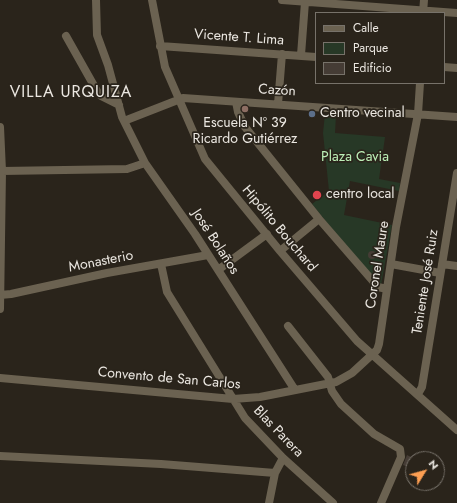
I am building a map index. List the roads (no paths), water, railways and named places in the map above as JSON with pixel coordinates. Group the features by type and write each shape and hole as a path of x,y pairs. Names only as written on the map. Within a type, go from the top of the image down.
{"street":[{"name":"José Bolaños","path":"96,0 97,36 108,65 124,121 145,163 208,254 295,390"},
{"name":"Hipólito Bouchard","path":"152,0 165,67 205,159 280,251 357,341 457,430"},
{"path":"282,0 305,2 324,1 423,12 424,0"},
{"path":"301,55 305,2"},
{"path":"445,13 457,13"},
{"path":"66,36 97,91 101,96 119,105"},
{"name":"Vicente T. Lima","path":"160,46 315,57"},
{"path":"278,104 282,54"},
{"path":"445,67 457,68"},
{"name":"Coronel Maure","path":"372,355 379,344 396,227 418,114 420,84"},
{"name":"Cazón","path":"124,121 178,98 418,114 457,118"},
{"path":"236,102 238,112 245,127 319,219 378,287 387,289"},
{"path":"0,127 0,159 2,171 0,309"},
{"path":"2,171 127,169 145,163"},
{"name":"Teniente José Ruiz","path":"418,394 422,388 457,173"},
{"path":"280,251 319,219"},
{"path":"218,270 267,234"},
{"name":"Monasterio","path":"0,295 208,254"},
{"name":"Blas Parera","path":"161,264 167,292 250,425 283,458 333,503"},
{"path":"391,264 440,273"},
{"path":"442,264 457,266"},
{"path":"288,326 324,371 332,391 341,404 374,434 396,446 401,453 381,503"},
{"name":"Convento de San Carlos","path":"0,378 234,399 260,397 336,382 352,373 372,355"},
{"path":"0,456 161,464 275,473"},
{"path":"270,503 275,473 283,458"}],"place":[{"name":"Escuela Nº 39 Ricardo Gutiérrez","path":"245,109"},
{"name":"Centro vecinal","path":"312,114"},
{"name":"centro local","path":"317,195"}],"district":[{"name":"VILLA URQUIZA","path":"71,93"}],"park label":[{"name":"Plaza Cavia","path":"355,158"}]}
